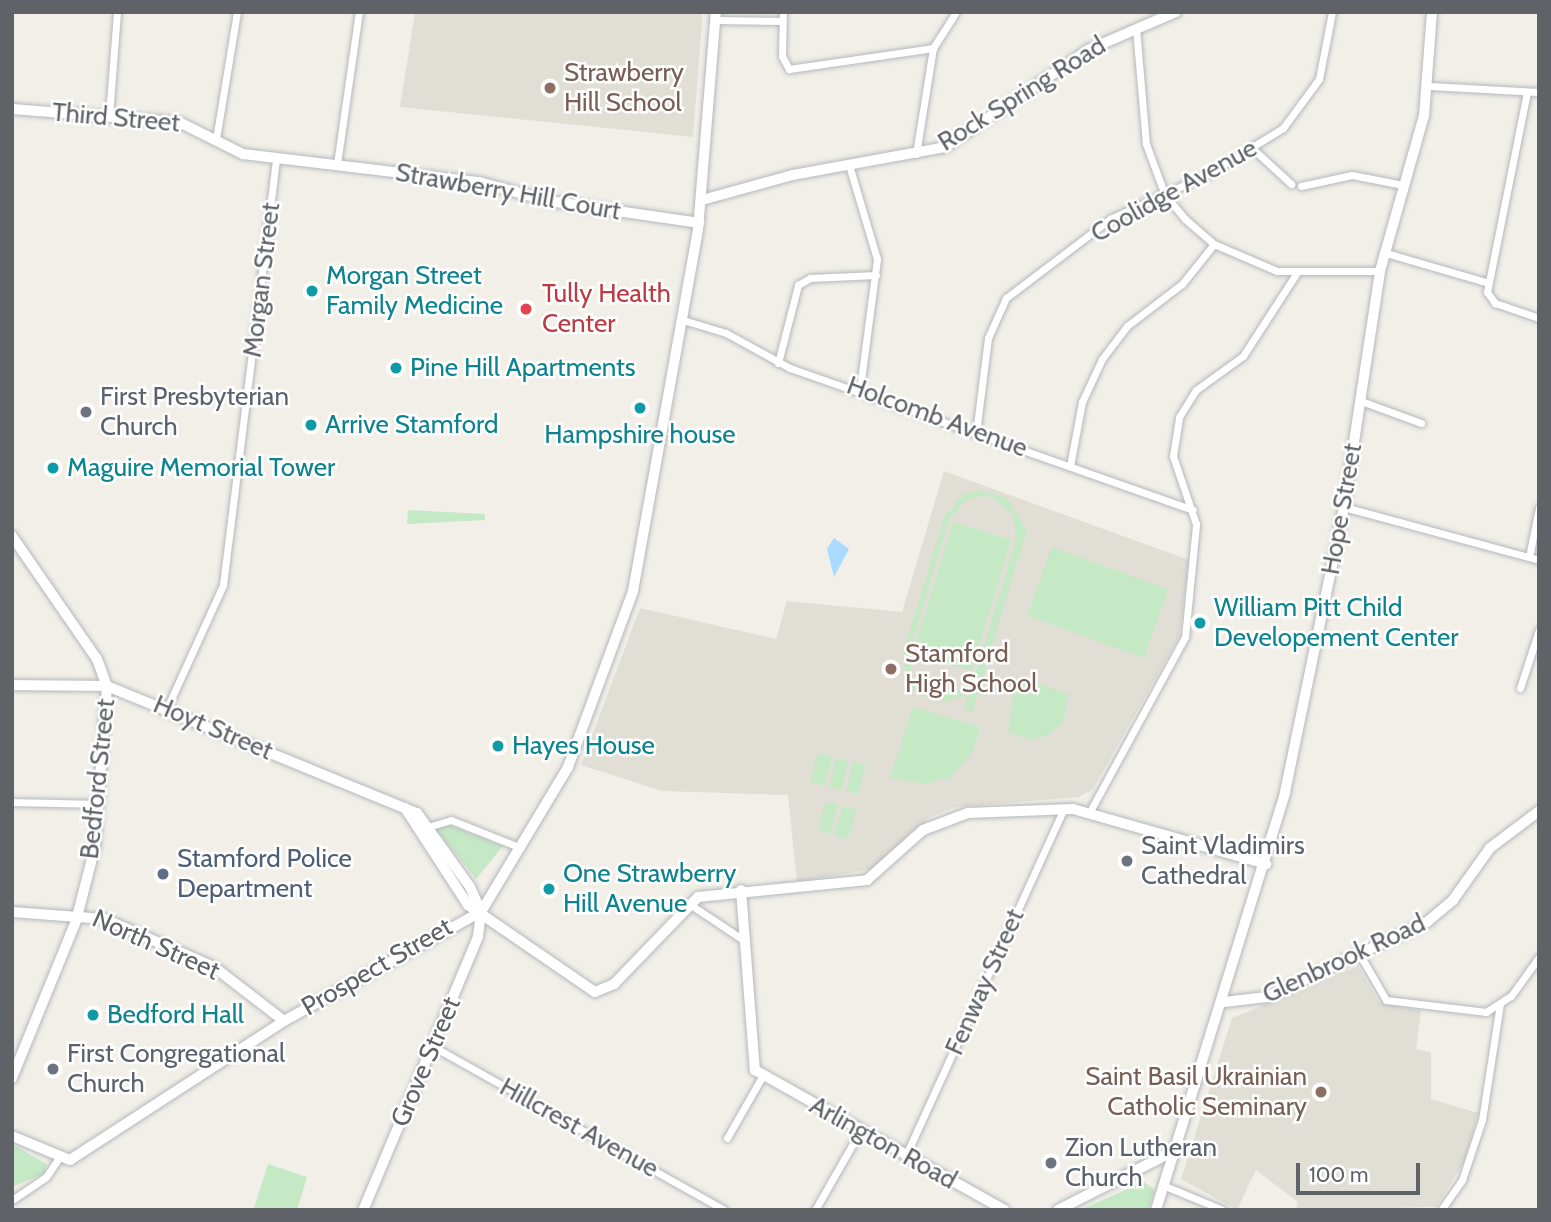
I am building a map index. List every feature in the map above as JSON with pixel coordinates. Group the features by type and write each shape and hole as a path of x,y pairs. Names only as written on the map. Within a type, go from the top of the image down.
{"street":[{"path":"108,116 117,12"},
{"path":"237,12 216,139 243,154 276,158"},
{"path":"337,164 359,12"},
{"path":"916,154 933,48 956,12"},
{"name":"Rock Spring Road","path":"702,200 849,165 916,154 955,142 1088,50 1176,12"},
{"name":"Coolidge Avenue","path":"976,433 988,338 999,307 1098,227 1253,149 1283,128 1310,97 1328,52 1332,12"},
{"name":"Hope Street","path":"1224,1002 1266,864 1344,507 1383,252 1429,86 1432,12"},
{"path":"481,912 568,766 633,590 699,223 715,16 782,16 783,61 793,70 933,48"},
{"path":"1136,27 1146,144 1165,195 1214,244 1296,274 1380,271"},
{"path":"1429,86 1539,92"},
{"path":"1527,92 1489,283 1493,302 1539,318"},
{"name":"Third Street","path":"12,109 185,123 216,139"},
{"path":"1253,149 1291,184"},
{"name":"Strawberry Hill Court","path":"276,158 480,182 549,201 699,223"},
{"name":"Morgan Street","path":"166,708 223,585 276,158"},
{"path":"849,165 876,242 876,275 860,389"},
{"path":"1301,186 1352,175 1403,185"},
{"path":"1070,466 1082,402 1102,359 1126,326 1182,284 1214,244"},
{"path":"1383,252 1489,283"},
{"path":"1089,813 1182,647 1193,510 1174,456 1180,417 1196,390 1253,344 1296,274"},
{"path":"778,363 798,285 810,278 876,275"},
{"name":"Holcomb Avenue","path":"683,320 726,333 778,363 860,389 1193,510"},
{"path":"1361,401 1421,423"},
{"path":"1344,507 1539,560"},
{"path":"1529,557 1539,508"},
{"name":"Bedford Street","path":"12,536 97,659 107,686 99,804 78,913 12,1078"},
{"path":"1520,688 1539,630"},
{"name":"Hoyt Street","path":"12,685 107,686 405,808 428,827 481,912"},
{"path":"12,802 99,804"},
{"path":"405,808 468,905 481,912 573,983 595,992 614,984 687,903 741,890 860,882 883,873 923,830 944,818 1064,808 1266,864"},
{"name":"Fenway Street","path":"906,1155 1064,808"},
{"name":"Glenbrook Road","path":"1156,1210 1224,1002 1259,1000 1360,955 1440,912 1490,848 1539,811"},
{"path":"428,827 451,820 521,848"},
{"path":"727,1138 762,1077 752,1062 741,890"},
{"path":"687,903 745,941"},
{"name":"North Street","path":"12,912 78,913 200,960 284,1021"},
{"name":"Prospect Street","path":"12,1200 47,1177 60,1159 126,1127 284,1021 481,912"},
{"name":"Grove Street","path":"365,1209 478,937 481,912"},
{"path":"1360,955 1376,992 1390,1002 1486,1012 1500,1004 1539,957"},
{"path":"1441,1210 1462,1180 1482,1120 1500,1004"},
{"name":"Hillcrest Avenue","path":"434,1047 724,1210"},
{"name":"Arlington Road","path":"762,1077 1004,1210"},
{"path":"815,1210 860,1131"},
{"path":"12,1136 60,1159"},
{"path":"1058,1210 1174,1151"},
{"path":"1165,1186 1223,1210"}],"shaded area":[{"name":"Strawberry Hill School","path":"415,12 703,12 693,137 400,107"},
{"name":"Stamford High School","path":"944,471 1189,560 1179,637 1093,789 1079,797 956,807 930,817 873,869 797,882 788,795 662,791 581,765 640,608 776,639 787,601 902,612"},
{"name":"Saint Basil Ukrainian Catholic Seminary","path":"1358,966 1379,1002 1421,1011 1416,1049 1431,1052 1431,1099 1478,1113 1464,1162 1436,1207 1296,1210 1298,1202 1256,1170 1237,1210 1181,1179 1232,1018"}],"green space":[{"path":"978,490 1007,498 1027,531 972,712 964,709 969,693 946,702 918,694 908,683 903,654 944,517 964,494","holes":["979,496 992,497 1013,514 1016,540 975,674 959,691 933,694 912,677 909,654 949,520 966,500"]},
{"path":"408,510 485,514 485,520 407,524"},
{"path":"953,522 1011,540 971,671 913,653"},
{"path":"1052,547 1169,589 1144,658 1027,616"},
{"path":"1016,676 1068,694 1064,721 1052,733 1032,740 1008,732"},
{"path":"913,707 980,727 973,751 950,778 923,784 890,778"},
{"path":"818,753 832,757 824,786 810,782"},
{"path":"836,758 849,761 842,790 829,787"},
{"path":"853,762 866,765 859,794 846,791"},
{"path":"825,802 838,805 831,833 818,830"},
{"path":"843,806 856,810 848,839 834,835"},
{"path":"444,823 503,846 476,879 435,828"},
{"path":"12,1144 46,1164 45,1173 12,1187"},
{"path":"268,1164 307,1177 297,1210 254,1208"},
{"path":"1144,1182 1155,1190 1148,1210 1080,1210"}],"water":[{"path":"834,538 849,549 834,577 827,549"}],"place":[{"name":"Strawberry Hill School","path":"550,88"},
{"name":"Morgan Street Family Medicine","path":"312,291"},
{"name":"Tully Health Center","path":"526,309"},
{"name":"Pine Hill Apartments","path":"396,368"},
{"name":"Hampshire house","path":"640,408"},
{"name":"First Presbyterian Church","path":"86,412"},
{"name":"Arrive Stamford","path":"311,425"},
{"name":"Maguire Memorial Tower","path":"53,468"},
{"name":"William Pitt Child Developement Center","path":"1200,623"},
{"name":"Stamford High School","path":"891,669"},
{"name":"Hayes House","path":"498,746"},
{"name":"Saint Vladimirs Cathedral","path":"1127,861"},
{"name":"Stamford Police Department","path":"163,874"},
{"name":"One Strawberry Hill Avenue","path":"549,889"},
{"name":"Bedford Hall","path":"93,1015"},
{"name":"First Congregational Church","path":"53,1069"},
{"name":"Saint Basil Ukrainian Catholic Seminary","path":"1321,1092"},
{"name":"Zion Lutheran Church","path":"1051,1163"}]}
